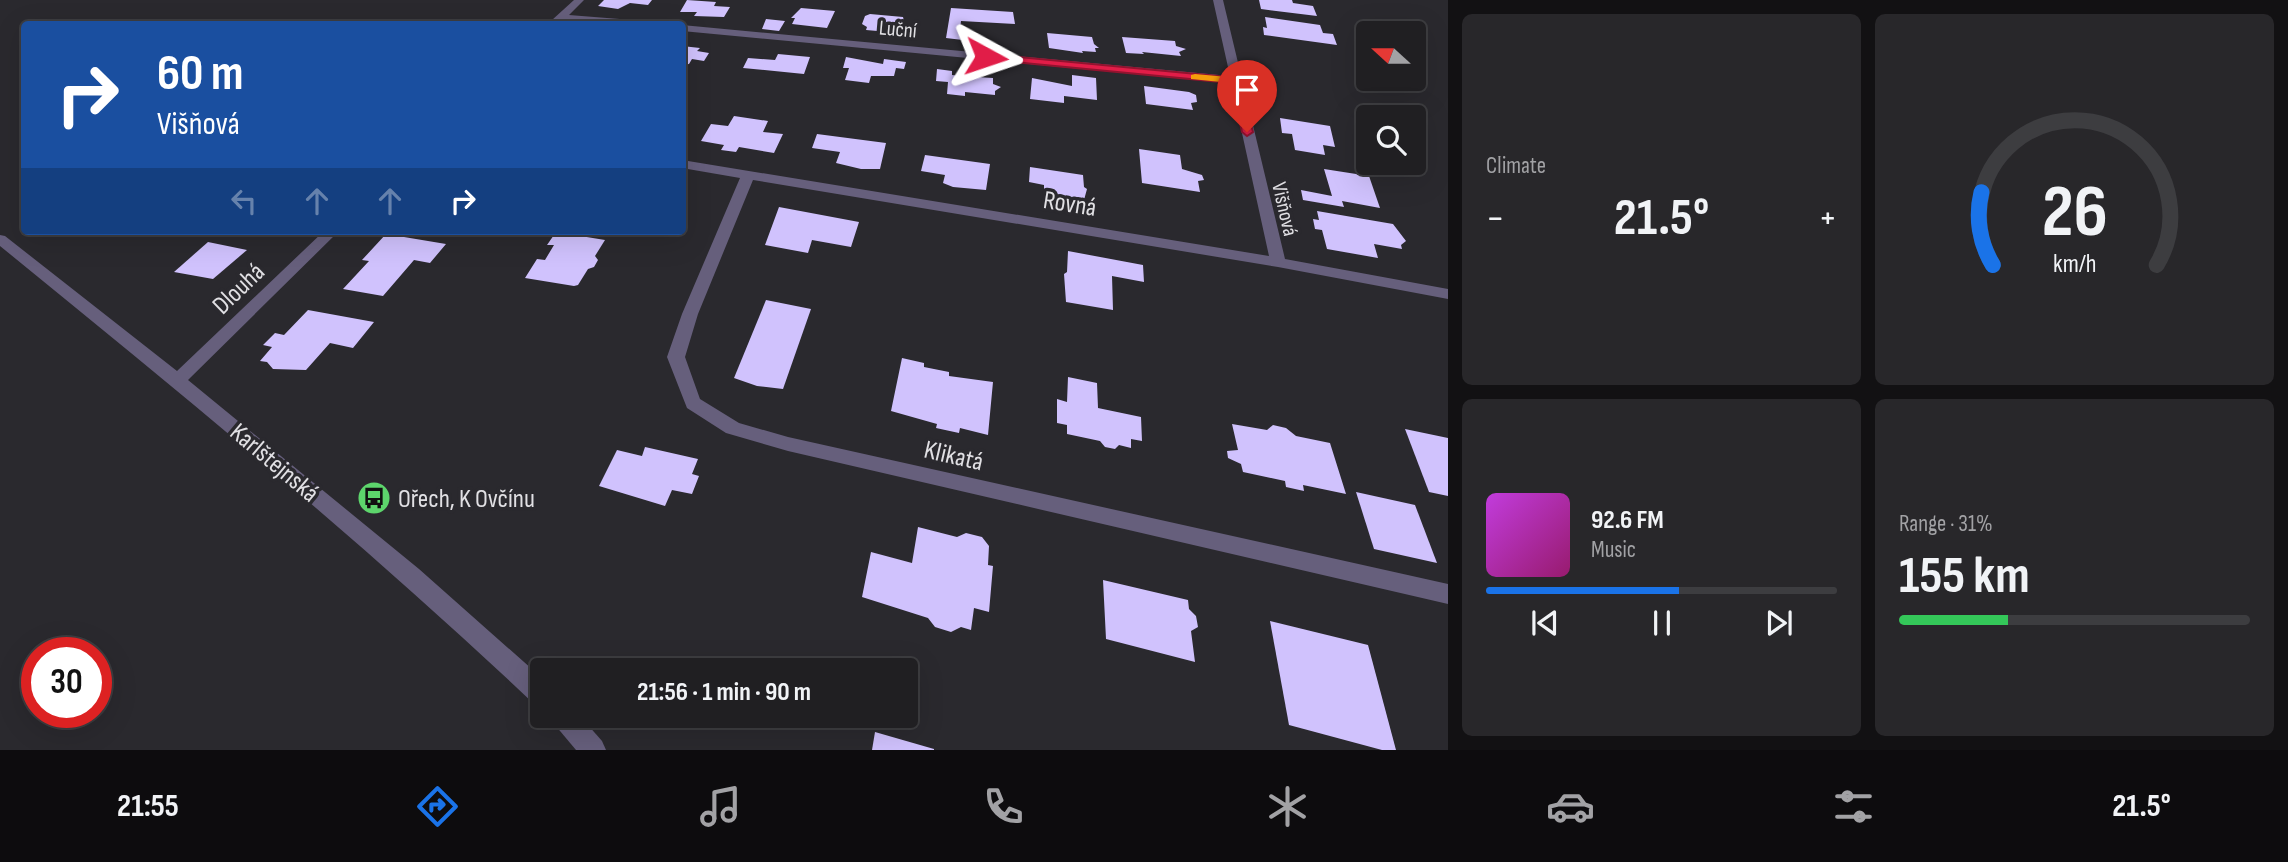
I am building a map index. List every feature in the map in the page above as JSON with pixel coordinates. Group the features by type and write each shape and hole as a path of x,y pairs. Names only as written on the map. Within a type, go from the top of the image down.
{"street":[{"path":"557,21 579,0"},
{"name":"Višňová","path":"1218,0 1278,262"},
{"path":"562,17 609,21"},
{"name":"Luční","path":"686,28 1235,80"},
{"name":"Rovná","path":"686,165 1278,262 1448,294"},
{"name":"Klikatá","path":"748,175 690,314 677,357 693,403 733,428 788,444 1448,594"},
{"name":"Dlouhá","path":"177,381 328,235"},
{"name":"Karlštejnská","path":"0,239 177,381 452,609 530,683"},
{"path":"575,728 593,750"}],"building":[{"path":"604,0 652,0 648,5 630,3 618,9 598,6"},
{"path":"687,0 716,2 714,6 730,7 724,17 694,16 697,12 680,12"},
{"path":"1259,0 1292,0 1293,3 1313,6 1317,16 1261,9"},
{"path":"801,8 835,11 827,28 792,24 795,18 791,18"},
{"path":"951,8 1013,12 1015,24 961,21 960,29 972,31 971,41 946,38"},
{"path":"870,14 903,17 905,25 901,26 900,33 866,30 867,27 862,24 865,16"},
{"path":"1265,17 1320,25 1323,33 1333,34 1337,45 1264,35 1263,27 1267,28"},
{"path":"766,19 785,21 779,31 762,29"},
{"path":"1047,33 1092,37 1099,48 1095,48 1096,52 1082,51 1083,53 1049,48"},
{"path":"1122,37 1175,41 1176,46 1186,49 1179,52 1181,56 1126,53"},
{"path":"686,46 700,48 697,51 709,53 704,61 692,59 686,64"},
{"path":"778,54 810,57 804,74 743,68 748,58 775,60"},
{"path":"846,57 883,64 884,59 906,62 904,69 896,68 894,76 871,76 869,83 845,80 849,68 843,68"},
{"path":"937,69 952,71 952,75 993,78 993,84 1001,87 995,91 995,95 965,92 965,96 947,94 948,82 936,81"},
{"path":"1072,75 1096,78 1097,100 1064,96 1064,103 1030,99 1032,78 1072,86"},
{"path":"1144,86 1189,92 1196,95 1197,102 1191,103 1193,110 1146,104"},
{"path":"734,116 768,121 763,132 783,134 774,153 739,147 736,152 721,150 724,145 701,141 711,124 728,126"},
{"path":"1280,118 1330,126 1335,147 1323,145 1325,155 1295,150 1292,134 1282,133"},
{"path":"817,134 886,143 880,169 861,169 836,163 840,152 812,148"},
{"path":"1139,149 1180,155 1182,169 1202,175 1204,180 1198,181 1200,192 1142,183"},
{"path":"925,155 990,164 986,190 953,187 943,183 945,175 921,171"},
{"path":"1030,167 1083,175 1084,187 1087,189 1084,200 1044,194 1044,185 1029,182"},
{"path":"1324,169 1369,176 1380,208 1342,201 1344,207 1303,200 1301,190 1332,196"},
{"path":"779,207 859,222 851,247 812,240 808,253 765,245"},
{"path":"1317,211 1393,224 1406,241 1401,245 1402,249 1374,244 1378,258 1327,249 1322,230 1315,229 1313,219 1319,220"},
{"path":"385,235 446,244 430,263 414,260 383,296 343,289 369,261 362,260"},
{"path":"554,235 605,240 595,256 598,260 594,267 588,269 578,285 574,286 525,278 537,259 545,260 554,245 547,245"},
{"path":"208,242 247,250 213,279 174,272"},
{"path":"1068,251 1143,265 1144,282 1112,276 1113,310 1066,302 1064,274 1067,272"},
{"path":"766,300 811,309 783,389 757,386 734,378"},
{"path":"308,310 374,322 353,348 330,343 306,370 273,369 267,362 260,361 272,347 263,345 275,333 284,335"},
{"path":"902,358 924,363 924,367 949,372 949,376 993,382 988,435 960,428 959,433 936,428 937,424 891,411"},
{"path":"1068,377 1097,383 1098,408 1141,417 1142,441 1131,439 1131,448 1119,445 1115,449 1105,447 1100,441 1067,434 1067,425 1057,423 1057,399 1067,402"},
{"path":"1232,424 1267,430 1273,425 1286,428 1296,436 1330,443 1346,494 1303,485 1304,491 1286,487 1285,481 1243,472 1241,464 1228,458 1227,451 1238,450"},
{"path":"1405,429 1448,438 1448,496 1429,492"},
{"path":"645,447 698,459 692,474 699,476 692,494 672,490 665,506 599,486 617,450 642,456"},
{"path":"1356,492 1415,505 1437,563 1374,549"},
{"path":"918,527 957,537 966,533 982,537 989,546 988,565 993,566 989,612 974,608 971,630 961,627 951,632 935,627 928,618 862,597 871,552 912,563"},
{"path":"1103,580 1188,600 1189,609 1196,616 1198,627 1191,631 1195,662 1106,639"},
{"path":"1270,621 1368,645 1396,750 1382,750 1289,725"},
{"path":"875,732 934,749 934,750 872,750"}],"slow traffic":[{"path":"1195,77 1235,80 1240,100"}],"place":[{"name":"Ořech, K Ovčínu","path":"374,498"}],"route":[{"path":"986,57 1235,80 1247,132"}]}
